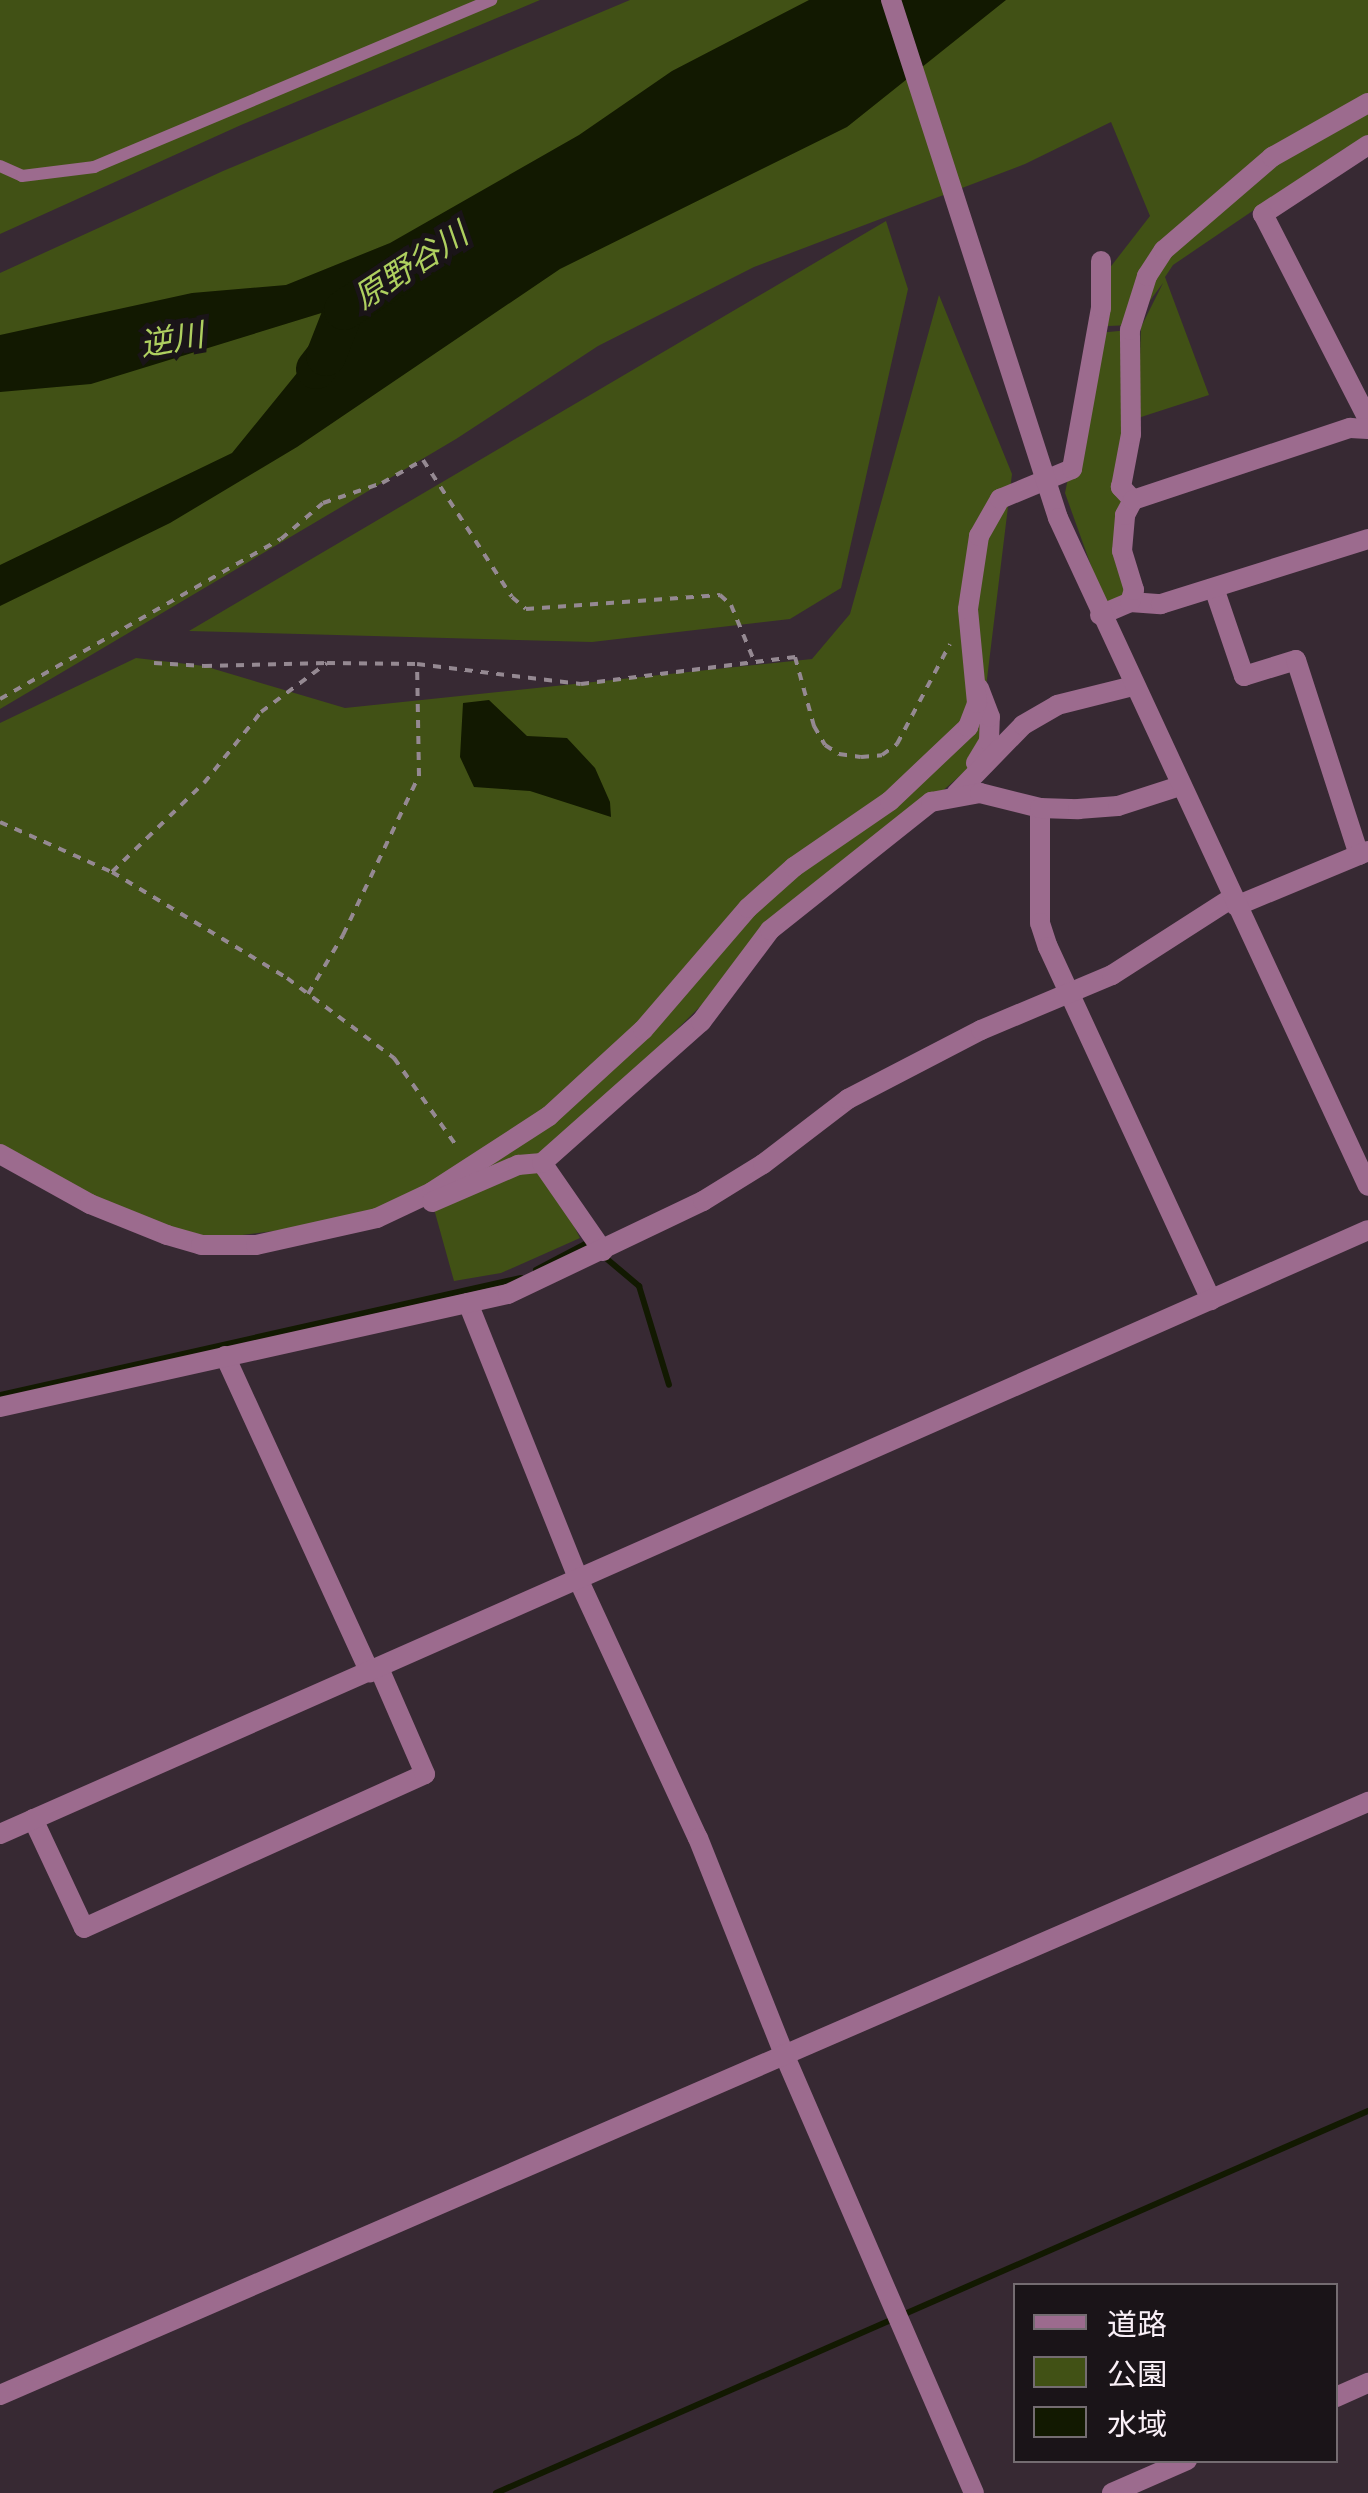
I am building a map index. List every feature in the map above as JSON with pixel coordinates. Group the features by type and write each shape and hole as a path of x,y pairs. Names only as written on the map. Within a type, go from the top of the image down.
{"street":[{"path":"891,0 1046,482 1100,615 1368,1186"},
{"path":"1133,500 1121,487 1131,434 1130,330 1147,276 1164,250 1272,158 1368,104"},
{"path":"1368,145 1262,214 1368,420"},
{"path":"377,1218 500,1152 549,1116 643,1030 748,908 794,867 890,801 968,727 977,704 968,609 979,536 1000,499 1072,469 1098,325 1101,261"},
{"path":"1098,325 1130,330"},
{"path":"1130,602 1134,590 1122,551 1126,515 1133,500 1350,428 1368,428"},
{"path":"1100,615 1130,602 1161,604 1368,539"},
{"path":"0,1407 508,1294 718,1192 848,1098 981,1030 1112,975 1234,902 1363,853 1296,660 1244,676 1214,588"},
{"path":"956,794 989,741 990,717 976,678"},
{"path":"956,794 1024,725 1057,705 1133,686"},
{"path":"0,1154 90,1204 201,1245 256,1245 438,1200 518,1165 542,1163 702,1022 770,930 931,802 956,794 980,793 1040,808 1118,806 1180,786"},
{"path":"1040,808 1040,922 1211,1300"},
{"path":"542,1163 603,1251"},
{"path":"0,1834 579,1582 1368,1230"},
{"path":"468,1303 579,1582 698,1838 784,2054 974,2493"},
{"path":"33,1819 84,1928 425,1774 226,1356"},
{"path":"0,2395 1368,1802"},
{"path":"1338,2396 1368,2383"},
{"path":"1112,2493 1180,2463"}],"lane":[{"path":"0,166 22,176 94,167 491,0"}],"path":[{"path":"0,699 281,540 323,502 382,483 422,460 512,597 526,609 720,595 731,605 753,658"},
{"path":"154,663 417,664 581,684 795,656 814,726 826,744 839,754 861,757 882,755 898,744 950,643"},
{"path":"112,872 204,783 261,712 327,663"},
{"path":"308,994 351,920 419,776 417,664"},
{"path":"0,822 112,872 308,994 394,1058 460,1151"}],"green space":[{"path":"0,0 540,0 241,125 0,234"},
{"path":"630,0 1368,0 1368,139 1344,149 1173,265 1165,277 1209,395 1138,418 1141,327 1163,283 1132,325 1108,326 1105,274 1150,216 1111,122 1025,164 754,267 598,346 456,439 0,709 0,273 223,171"},
{"path":"886,221 908,289 841,588 790,619 592,642 189,631"},
{"path":"939,295 1012,474 977,761 746,961 542,1163 580,1238 501,1273 454,1281 434,1209 473,1187 377,1218 188,1242 0,1155 0,723 136,658 204,666 345,708 812,659 850,614"},
{"path":"1130,330 1121,487 1133,500 1117,530 1132,596 1104,602 1065,493 1097,333"}],"water":[{"name":"逆川","path":"809,0 1006,0 847,127 560,269 297,447 170,523 0,606 0,565 232,453 354,303 91,384 0,392 0,335 192,293 286,285 390,243 579,135 672,71"},
{"path":"489,700 527,736 567,738 595,768 610,802 611,817 530,791 474,787 460,757 463,703"}],"waterway":[{"name":"原野谷川","path":"316,369 326,356 344,310 399,274"},
{"path":"536,1270 587,1243 591,1246"},
{"path":"601,1254 639,1286 669,1385"},
{"path":"0,1395 521,1278"},
{"path":"496,2493 1368,2111"}]}
